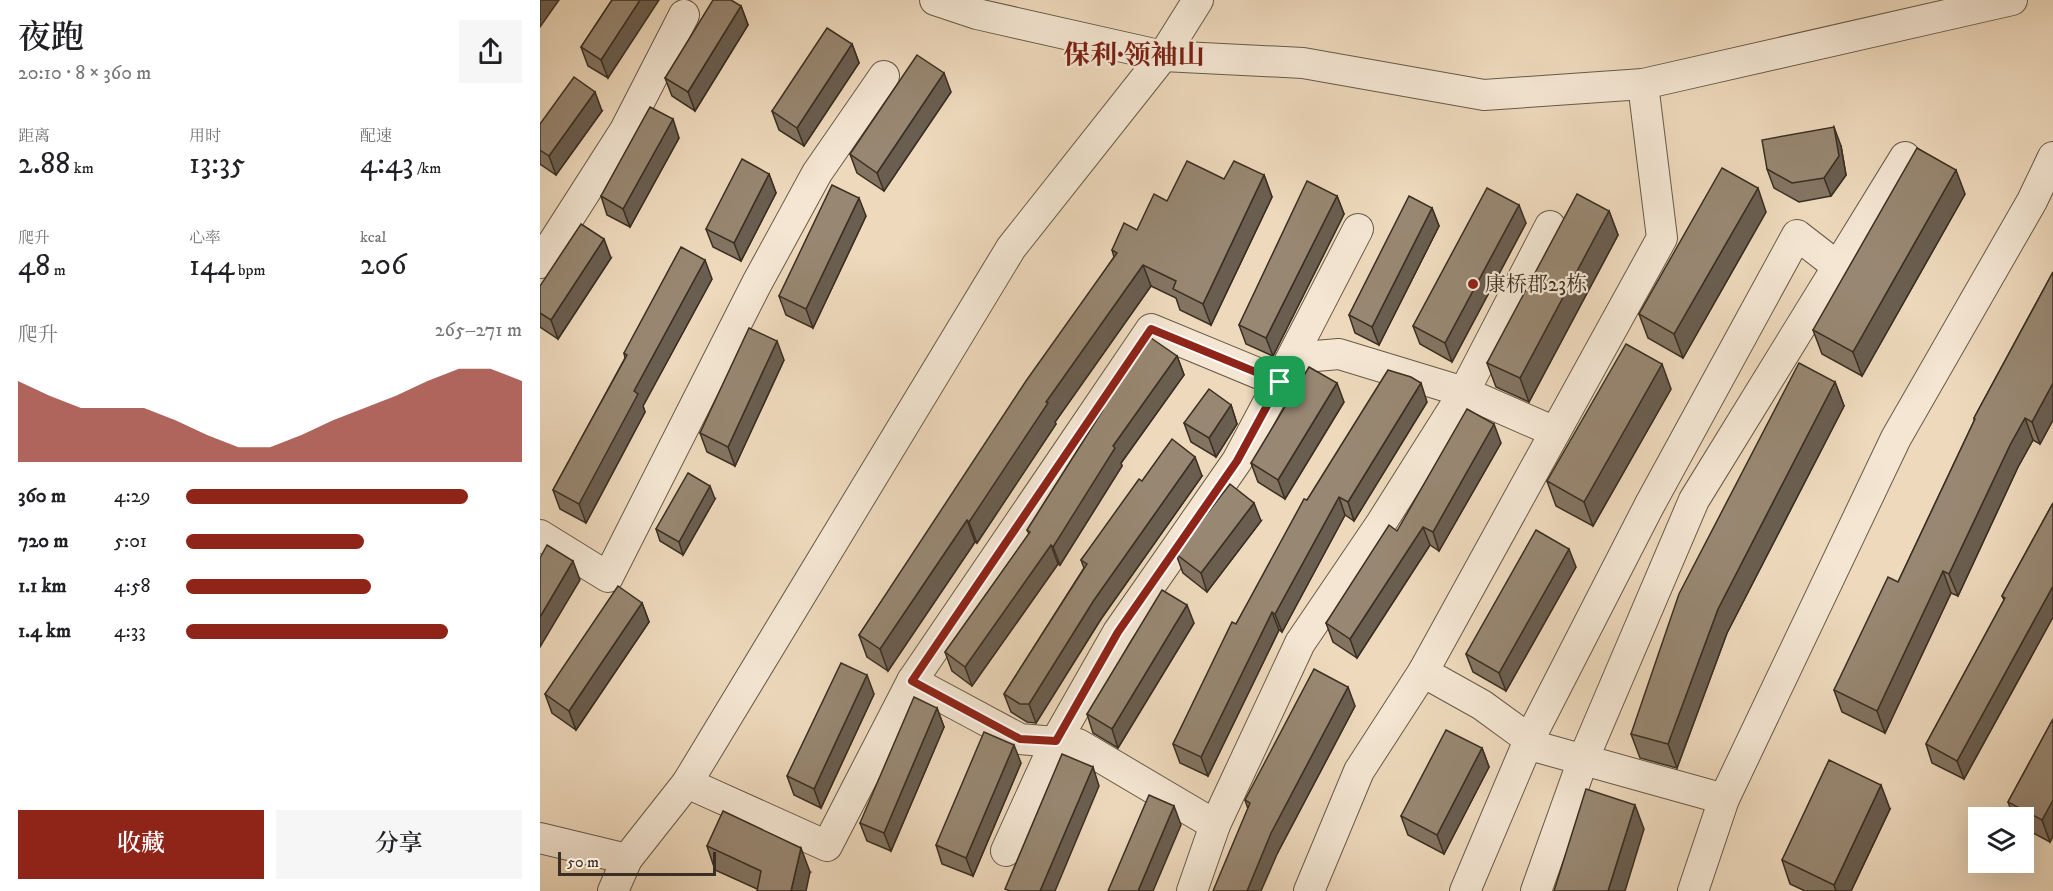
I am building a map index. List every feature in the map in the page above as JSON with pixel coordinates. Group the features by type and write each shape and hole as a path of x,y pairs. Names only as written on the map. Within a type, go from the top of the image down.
{"street":[{"path":"935,0 977,14 1163,56 1303,63 1484,95 1643,84 2012,0"},
{"path":"614,891 627,859 687,783 1011,248 1163,56 1198,0"},
{"path":"540,263 625,130 684,15"},
{"path":"540,535 608,577 757,283 817,173 884,76"},
{"path":"1309,891 1359,771 1423,672 1662,238 1643,84"},
{"path":"1536,891 1583,760 1694,500 1905,157"},
{"path":"1693,891 1724,799 1896,438 2032,201 2053,157"},
{"path":"1192,891 1215,825 1300,643 1380,525 1464,392 1550,226"},
{"path":"1006,851 1056,741 1118,632 1237,461 1358,229"},
{"path":"1465,891 1529,740 1649,506 1797,235 1837,266"},
{"path":"687,783 827,846 912,681 1151,329 1286,370 1339,354 1464,392 1555,432"},
{"path":"1423,672 1482,705 1541,748 1724,799"},
{"path":"912,681 1020,739 1078,744 1215,825"},
{"path":"540,838 627,859"}],"building":[{"path":"612,0 640,0 601,60 581,47"},
{"path":"713,0 731,0 741,6 688,92 665,78"},
{"path":"827,28 852,44 797,128 772,111"},
{"path":"917,55 944,73 877,173 850,154"},
{"path":"574,77 595,92 549,156 540,150 540,124"},
{"path":"650,107 673,119 623,209 601,196"},
{"path":"1834,127 1839,156 1824,178 1792,183 1767,169 1762,140"},
{"path":"1917,148 1956,170 1853,352 1813,330"},
{"path":"742,159 769,174 734,243 706,229"},
{"path":"1187,161 1224,179 1234,161 1264,175 1203,304 1173,289 1176,281 1143,265 1046,402 1048,403 969,522 967,520 880,649 859,635 1026,381 1117,253 1112,250 1124,223 1137,230 1154,194 1167,201"},
{"path":"1722,168 1758,188 1674,334 1639,314"},
{"path":"1307,181 1337,196 1266,338 1239,325"},
{"path":"832,185 859,198 806,309 779,296"},
{"path":"1487,188 1519,205 1445,343 1413,326"},
{"path":"1577,194 1609,211 1520,378 1487,363"},
{"path":"1409,196 1432,208 1372,327 1349,315"},
{"path":"581,224 604,239 551,320 540,313 540,286"},
{"path":"681,247 705,260 634,391 638,394 579,504 553,490 627,355 624,353"},
{"path":"2053,272 2053,383 2032,422 2025,418 2010,445 1949,574 1943,571 1877,711 1834,690 1888,577 1898,582 1974,418"},
{"path":"749,328 777,341 728,447 700,433"},
{"path":"1151,338 1177,356 1113,446 1115,448 1053,547 1051,545 965,667 945,652 1030,532 1027,530 1103,410 1100,408"},
{"path":"1626,344 1662,364 1584,502 1547,481"},
{"path":"1799,363 1835,382 1718,609 1668,744 1631,734 1679,594"},
{"path":"1309,367 1337,383 1278,480 1251,463"},
{"path":"1388,370 1411,377 1421,383 1348,502 1339,497 1275,614 1272,612 1201,757 1173,744 1232,622 1236,624 1304,499 1307,500"},
{"path":"1209,389 1231,405 1209,438 1184,423"},
{"path":"1467,409 1494,424 1433,532 1423,527 1350,639 1326,623 1389,525 1397,531"},
{"path":"1172,439 1195,457 1094,600 1029,704 1020,704 1004,694 1087,564 1081,560 1139,479 1142,481"},
{"path":"688,473 710,486 679,542 656,529"},
{"path":"1230,484 1254,503 1201,573 1176,554"},
{"path":"2053,503 2053,586 1957,761 1926,744 2005,598 2002,596"},
{"path":"1536,530 1569,549 1499,673 1466,654"},
{"path":"547,545 573,561 540,617 540,558"},
{"path":"618,586 642,603 569,711 545,694"},
{"path":"1162,590 1187,605 1112,729 1087,714"},
{"path":"841,663 867,675 814,789 787,776"},
{"path":"1314,669 1348,687 1271,833 1247,891 1213,891 1250,803 1245,800"},
{"path":"914,697 937,708 884,833 860,823"},
{"path":"2053,719 2053,800 2042,820 2034,816 2034,807 2017,807 2008,802"},
{"path":"1446,730 1482,748 1437,835 1401,816"},
{"path":"984,732 1014,745 966,858 936,845"},
{"path":"1062,754 1093,767 1040,891 1005,889"},
{"path":"1829,760 1881,785 1834,885 1782,860"},
{"path":"1586,789 1635,805 1608,891 1554,891"},
{"path":"1149,795 1174,806 1138,891 1108,891"},
{"path":"723,811 801,848 791,891 757,891 761,871 707,846"}],"place":[{"name":"康桥郡23栋","path":"1473,284"}],"district":[{"name":"保利·领袖山","path":"1134,55"}],"route":[{"path":"1151,329 1280,382 1237,461 1118,632 1056,741 1020,739 912,681 1151,329"}]}
